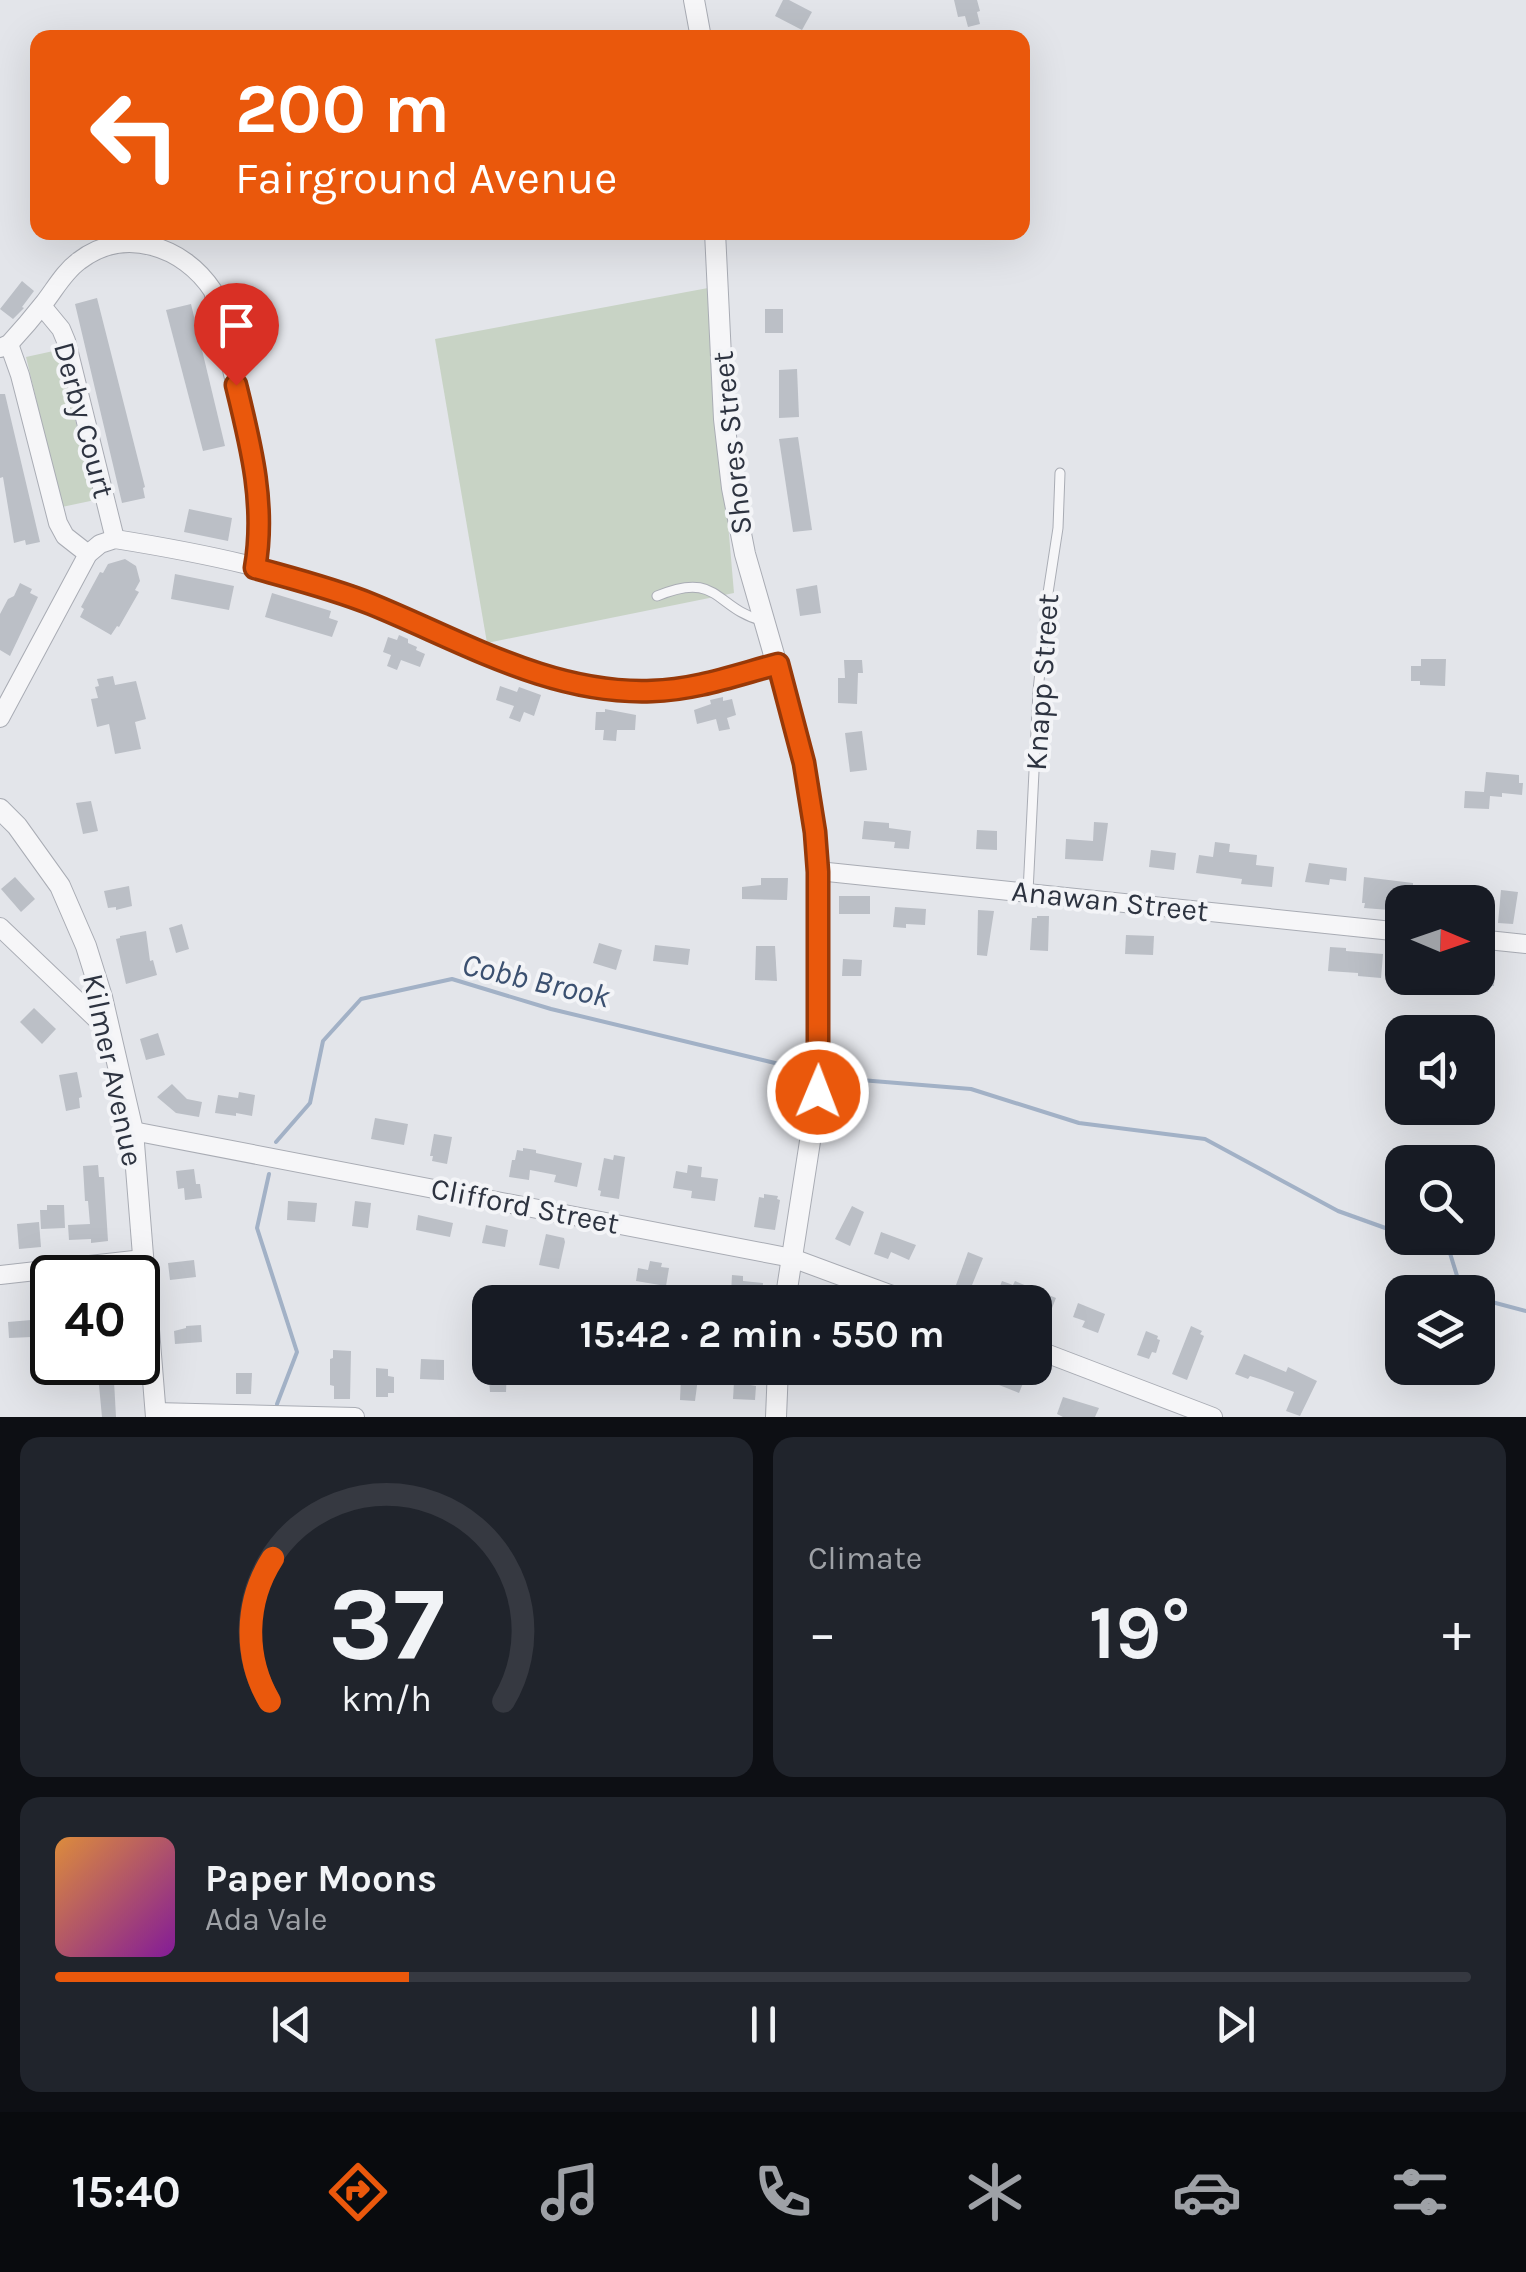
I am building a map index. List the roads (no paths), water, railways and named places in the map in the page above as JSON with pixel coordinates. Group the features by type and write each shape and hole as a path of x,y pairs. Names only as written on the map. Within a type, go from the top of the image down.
{"street":[{"path":"694,0 700,30"},
{"name":"Shores Street","path":"715,240 730,476 745,554 807,779 818,872 818,1090 788,1285"},
{"path":"4,346 42,306 68,270 81,259 112,246 143,244 161,248 202,274 213,290 253,457 260,526 255,568"},
{"name":"Derby Court","path":"42,306 66,341 116,540"},
{"name":"Derby Court","path":"4,346 20,375 58,523 64,536 88,554"},
{"path":"0,718 8,682 88,554 100,544 116,540 255,568 355,598 525,670 582,686 640,692 685,688 778,664"},
{"name":"Kilmer Avenue","path":"0,808 60,886 86,946 133,1130 142,1255"},
{"name":"Anawan Street","path":"818,872 1385,930"},
{"path":"0,928 110,1032"},
{"path":"1495,941 1526,944"},
{"name":"Clifford Street","path":"133,1130 792,1258 864,1285"},
{"path":"0,1275 30,1272"},
{"path":"1052,1355 1213,1417"},
{"name":"Kilmer Avenue","path":"152,1385 155,1415"},
{"path":"776,1417 777,1385"},
{"path":"155,1415 355,1417"}],"lane":[{"name":"Knapp Street","path":"1028,892 1038,691 1058,528 1060,473"},
{"path":"658,596 682,588 710,588 750,617 766,621"}],"waterway":[{"name":"Cobb Brook","path":"276,1142 310,1103 323,1041 361,999 452,979 551,1009 808,1071"},
{"name":"Cobb Brook","path":"836,1078 971,1089 1079,1123 1205,1139 1338,1211 1385,1228"},
{"name":"Cobb Brook","path":"269,1174 257,1228 297,1352 277,1404"},
{"name":"Cobb Brook","path":"1451,1255 1458,1279 1479,1290 1488,1301 1526,1311"}]}
